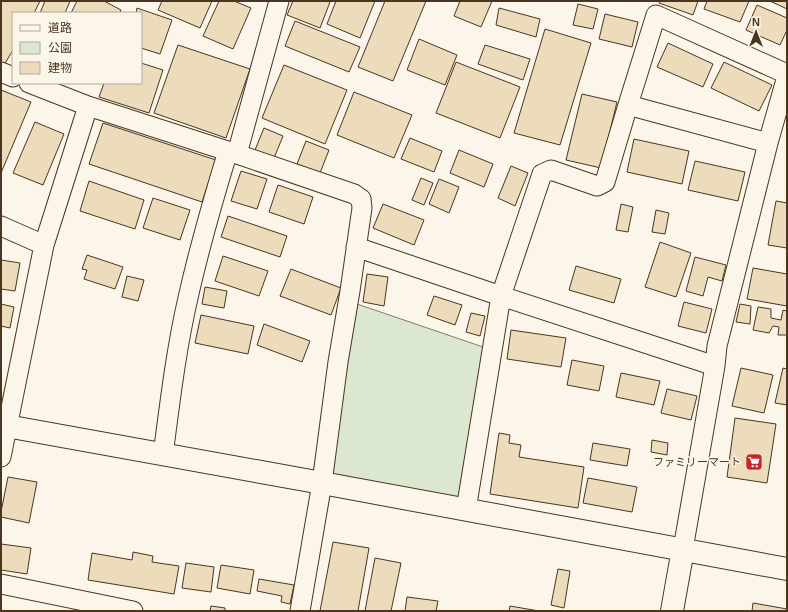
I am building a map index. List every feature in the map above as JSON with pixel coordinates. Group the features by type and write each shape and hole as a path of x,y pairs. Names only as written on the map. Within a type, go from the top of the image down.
{"street":[{"path":"163,455 173,375 187,299 207,221 232,153 279,1"},
{"path":"466,510 501,296 542,174 551,170 597,186 605,182 656,15 787,75 768,143 717,346 715,366 672,611"},
{"path":"1,72 12,77"},
{"path":"32,84 88,106 354,194 361,199 362,208 338,362 322,483 300,611"},
{"path":"628,105 768,143"},
{"path":"1,456 4,426 44,244 88,106"},
{"path":"1,226 44,244"},
{"path":"356,247 715,366"},
{"path":"4,426 787,569"},
{"path":"1,584 132,611"}],"green space":[{"path":"357,304 486,348 460,502 329,478"}],"building":[{"path":"1,1 40,1 34,12 12,12 12,52 4,65 1,63"},
{"path":"45,1 70,1 65,12 40,12"},
{"path":"77,1 104,1 121,10 120,12 72,12"},
{"path":"162,1 212,1 200,28 158,10"},
{"path":"219,1 234,1 251,8 233,49 203,36"},
{"path":"293,1 330,2 320,28 287,15"},
{"path":"336,1 375,1 360,38 327,24"},
{"path":"385,1 426,1 393,81 358,67"},
{"path":"460,1 492,1 481,27 454,16"},
{"path":"660,1 698,1 693,15 659,3"},
{"path":"707,1 749,1 740,22 704,9"},
{"path":"770,1 787,1 787,9"},
{"path":"578,4 598,9 593,29 573,25"},
{"path":"757,5 787,18 787,30 780,45 746,30"},
{"path":"137,8 172,20 160,54 142,48 142,12 136,12"},
{"path":"499,8 540,19 536,37 496,25"},
{"path":"605,14 638,22 632,47 599,39"},
{"path":"295,21 360,47 349,72 285,46"},
{"path":"545,29 591,43 560,145 514,133"},
{"path":"419,39 457,55 445,85 407,70"},
{"path":"668,43 713,64 703,87 657,67"},
{"path":"178,45 250,69 226,138 154,113"},
{"path":"485,45 530,59 523,80 478,64"},
{"path":"456,62 520,87 500,138 436,113"},
{"path":"724,62 772,85 759,111 711,88"},
{"path":"142,63 163,70 149,113 99,97 104,84 142,84"},
{"path":"284,65 347,90 325,144 262,118"},
{"path":"1,90 31,102 1,173"},
{"path":"354,92 412,115 394,158 337,135"},
{"path":"582,94 617,102 601,168 566,160"},
{"path":"35,122 64,134 43,185 13,173"},
{"path":"103,123 216,160 202,202 89,164"},
{"path":"264,128 283,136 274,158 255,150"},
{"path":"410,138 442,151 434,172 401,159"},
{"path":"634,139 689,151 682,184 627,172"},
{"path":"306,141 329,150 320,173 297,164"},
{"path":"459,150 493,164 484,187 450,173"},
{"path":"695,161 745,172 738,201 688,190"},
{"path":"511,166 528,173 515,206 498,198"},
{"path":"241,171 267,179 257,209 231,201"},
{"path":"421,178 433,183 424,205 412,200"},
{"path":"439,179 459,187 449,213 429,204"},
{"path":"89,181 144,200 135,229 80,211"},
{"path":"278,185 313,197 304,224 269,212"},
{"path":"153,198 190,210 180,240 143,228"},
{"path":"776,201 787,203 787,248 768,245"},
{"path":"383,204 424,220 414,245 373,228"},
{"path":"621,204 633,207 628,232 616,230"},
{"path":"656,210 669,213 665,234 652,232"},
{"path":"228,216 287,236 280,257 221,237"},
{"path":"660,242 691,253 676,297 645,287"},
{"path":"87,255 123,267 115,289 84,279 87,270 82,269"},
{"path":"223,256 268,271 259,296 215,281"},
{"path":"695,257 726,265 722,281 708,277 703,296 686,291"},
{"path":"1,260 20,263 15,291 1,289"},
{"path":"576,266 621,279 614,303 569,290"},
{"path":"753,268 787,274 787,306 747,299"},
{"path":"291,269 341,288 331,315 280,296"},
{"path":"367,274 388,277 384,306 363,302"},
{"path":"127,276 144,280 138,301 122,297"},
{"path":"205,287 227,291 224,308 202,304"},
{"path":"434,296 462,305 455,325 427,315"},
{"path":"684,302 712,309 706,333 678,326"},
{"path":"1,304 14,307 10,328 1,326"},
{"path":"740,304 751,306 750,324 736,322"},
{"path":"758,307 771,309 771,318 781,320 783,310 787,311 787,335 778,335 779,327 773,326 769,333 753,330"},
{"path":"471,313 485,316 480,336 466,332"},
{"path":"201,315 254,326 248,354 195,343"},
{"path":"264,324 310,341 302,362 257,345"},
{"path":"511,330 566,338 561,367 507,359"},
{"path":"572,360 604,366 599,391 567,385"},
{"path":"741,368 773,375 764,413 732,406"},
{"path":"783,368 787,369 787,405 775,403"},
{"path":"621,373 660,381 654,405 616,397"},
{"path":"667,389 697,396 691,420 661,413"},
{"path":"735,418 776,424 767,483 727,477"},
{"path":"499,433 510,435 509,443 521,445 519,457 584,467 578,508 490,494"},
{"path":"652,440 668,443 667,455 651,452"},
{"path":"593,443 630,449 627,466 590,460"},
{"path":"8,477 37,482 29,523 1,517"},
{"path":"588,478 637,487 632,512 583,503"},
{"path":"333,542 369,548 358,611 320,611"},
{"path":"1,544 31,548 27,574 1,570"},
{"path":"133,552 153,556 152,562 179,566 174,594 88,580 92,553 132,560"},
{"path":"375,558 401,563 391,611 365,611"},
{"path":"186,563 214,567 211,592 182,588"},
{"path":"221,565 254,570 250,594 217,588"},
{"path":"558,569 570,571 564,608 551,605"},
{"path":"259,579 294,585 290,604 281,602 282,596 257,591"},
{"path":"407,597 438,601 436,611 405,611"},
{"path":"753,603 787,609 787,611 752,611"},
{"path":"211,606 225,608 225,611 210,611"},
{"path":"510,606 539,611 509,611"}],"place":[{"name":"ファミリーマート","path":"754,462"}]}
